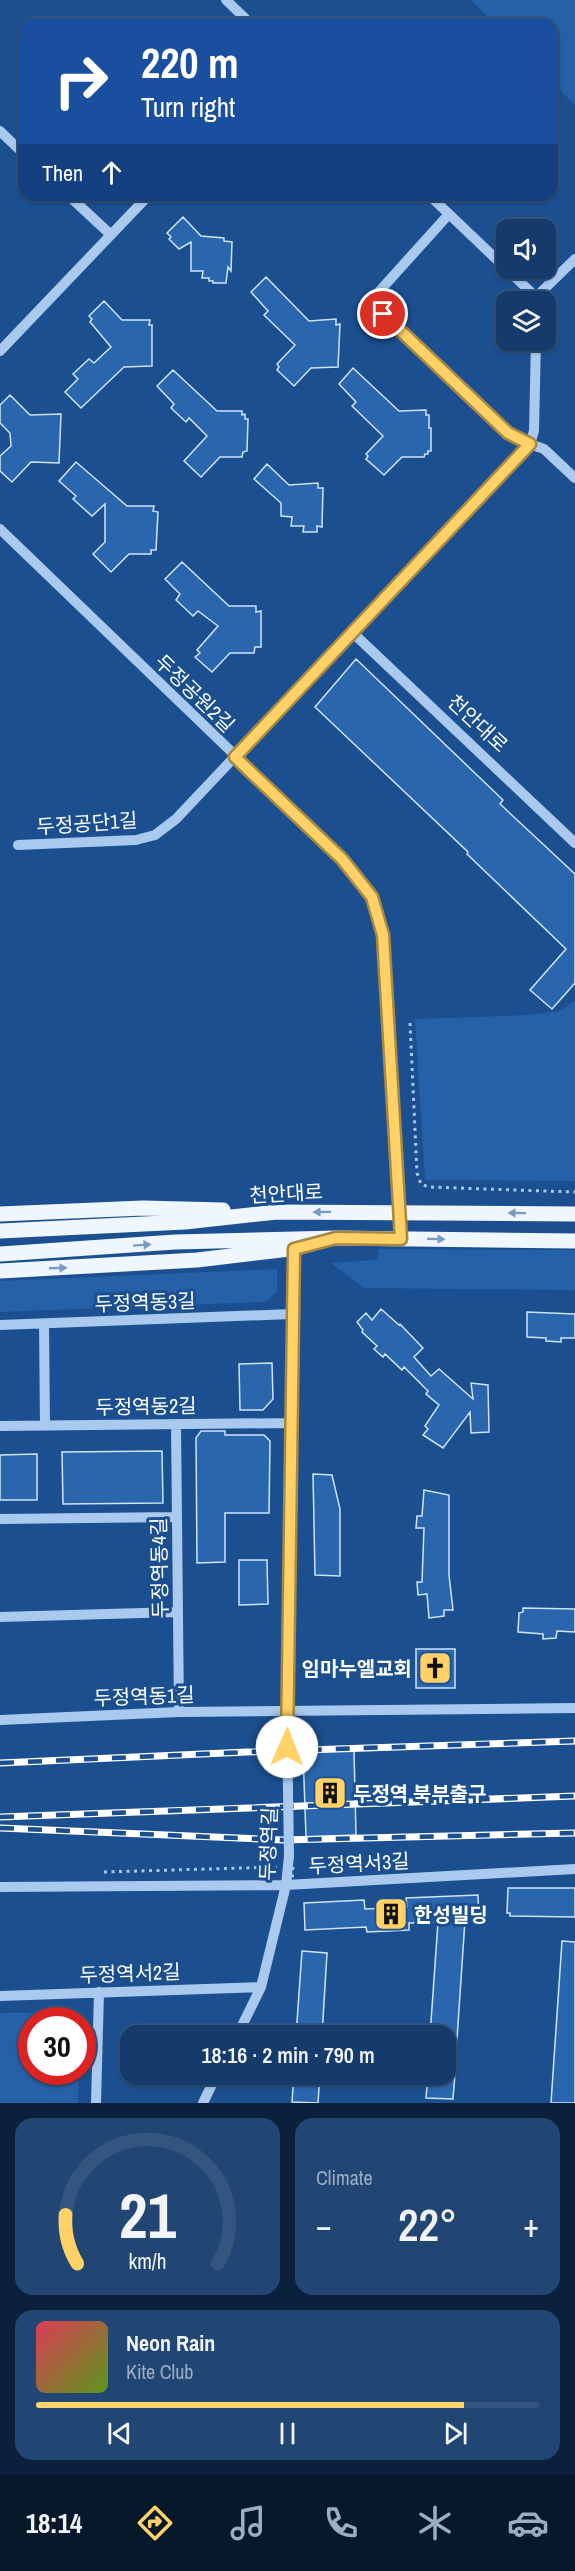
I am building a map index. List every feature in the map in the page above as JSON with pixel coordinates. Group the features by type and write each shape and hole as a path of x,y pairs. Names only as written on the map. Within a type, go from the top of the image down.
{"main road":[{"path":"0,1214 143,1208 277,1212"},
{"name":"천안대로","path":"0,1231 186,1222 277,1212 575,1214"},
{"path":"0,1270 197,1260 294,1249 336,1238"},
{"path":"0,1254 175,1242 336,1238 575,1241"}],"street":[{"path":"226,0 245,18"},
{"path":"0,131 18,148"},
{"path":"74,201 111,235"},
{"path":"0,351 142,201"},
{"path":"435,201 528,291"},
{"path":"448,214 376,295 377,304 383,314 508,433 544,449 575,478"},
{"path":"544,291 575,259"},
{"path":"530,444 534,431 536,351"},
{"name":"두정공단1길","path":"18,845 136,840 155,835 176,819 530,444"},
{"name":"두정공원2길","path":"0,529 342,859 372,897 383,935 401,1239"},
{"name":"천안대로","path":"353,633 575,843"},
{"name":"두정역길","path":"242,2025 261,1987 286,1885 289,1856 287,1725 294,1249"},
{"name":"두정역동3길","path":"0,1325 292,1314"},
{"path":"44,1324 45,1425"},
{"name":"두정역동2길","path":"0,1426 291,1423"},
{"name":"두정역동4길","path":"176,1424 179,1712"},
{"path":"0,1519 177,1517"},
{"path":"0,1617 178,1612"},
{"name":"두정역동1길","path":"0,1720 179,1712 575,1708"},
{"name":"두정역서3길","path":"0,1887 286,1885 575,1869"},
{"name":"두정역서2길","path":"0,1996 261,1987"},
{"path":"96,2103 99,1992"},
{"path":"203,2103 212,2085"}],"path":[{"path":"410,1023 417,1173 421,1184 428,1187 575,1192"},
{"path":"104,1872 288,1866 289,1856"}],"shaded area":[{"path":"471,0 575,0 575,105 558,88 558,18 489,18"},
{"path":"575,1001 575,1181 425,1180 415,1019 528,1015 560,1011"},
{"path":"379,1249 575,1250 575,1290 364,1288 331,1263 377,1260"},
{"path":"277,1269 277,1292 265,1302 0,1312 0,1281"},
{"path":"0,2013 18,2013 18,2085 79,2085 78,2103 0,2103"}],"building":[{"path":"183,217 201,236 224,238 224,241 232,242 231,271 228,267 226,283 213,283 209,281 209,278 202,278 203,271 191,271 191,242 179,249 169,239 171,237 167,233"},
{"path":"266,277 309,321 336,319 336,325 340,324 338,367 311,368 294,386 277,370 279,367 277,364 295,345 264,315 268,311 251,292"},
{"path":"104,301 122,320 150,320 152,366 124,367 81,408 65,392 78,379 73,374 89,359 94,363 111,347 90,322 92,319 89,316"},
{"path":"353,368 399,411 426,410 426,415 429,415 429,428 431,428 431,451 428,451 428,454 424,457 402,457 384,475 366,459 368,456 366,454 383,436 352,406 356,402 339,384"},
{"path":"173,370 217,411 242,411 242,415 245,414 245,419 248,419 247,451 243,452 242,457 220,457 201,477 184,461 207,436 189,418 186,422 171,408 174,404 157,386"},
{"path":"10,395 30,415 61,414 59,463 31,462 12,482 0,471 0,456 11,446 10,433 0,423 0,405"},
{"path":"76,462 127,506 154,506 153,511 158,512 156,550 151,550 151,554 129,554 111,572 93,554 105,542 105,504 92,516 73,499 76,496 59,481"},
{"path":"267,464 289,485 318,483 318,488 323,488 322,527 317,526 317,532 303,532 304,526 291,526 292,517 281,516 281,503 254,479"},
{"path":"182,562 229,606 256,606 256,612 261,611 261,647 255,647 254,653 230,653 212,672 195,657 200,653 197,650 218,626 198,611 193,616 176,600 180,594 165,579"},
{"path":"356,659 503,800 500,804 575,874 575,983 552,1009 530,990 566,949 467,854 468,852 315,707"},
{"path":"381,1309 400,1324 423,1348 414,1357 431,1376 439,1369 473,1399 471,1383 488,1385 489,1432 471,1433 470,1412 443,1448 423,1435 428,1429 425,1426 439,1405 426,1394 428,1391 404,1367 402,1370 385,1354 383,1357 374,1349 377,1346 362,1332 357,1322 366,1313 372,1320"},
{"path":"527,1312 575,1314 575,1338 561,1338 561,1342 527,1337"},
{"path":"272,1363 273,1399 263,1410 240,1410 239,1364"},
{"path":"201,1431 225,1431 225,1435 264,1435 270,1441 269,1513 225,1513 225,1562 197,1563 196,1438"},
{"path":"162,1451 163,1503 63,1504 62,1452"},
{"path":"37,1454 37,1500 0,1500 0,1455"},
{"path":"313,1474 332,1475 340,1509 340,1576 315,1575"},
{"path":"424,1490 449,1495 449,1575 453,1610 444,1610 444,1616 429,1618 427,1594 418,1595 417,1582 422,1582 424,1528 416,1528 417,1516 422,1516"},
{"path":"239,1560 267,1560 268,1604 239,1605"},
{"path":"523,1608 575,1609 575,1632 557,1631 556,1638 543,1639 543,1634 518,1632 519,1613 523,1612"},
{"name":"임마누엘교회","path":"416,1649 455,1649 455,1688 416,1688"},
{"name":"두정역 북부출구","path":"354,1750 356,1835 306,1837 303,1752"},
{"path":"508,1888 575,1888 575,1917 510,1916 510,1913 507,1913"},
{"name":"한성빌딩","path":"478,1895 479,1920 465,1920 456,2054 456,2025 431,2025 438,1922 409,1923 409,1930 367,1932 366,1927 305,1930 304,1903 364,1900 365,1909 407,1907 406,1898"},
{"path":"562,1941 575,1942 575,2103 551,2103"},
{"path":"302,1951 327,1953 323,2025 297,2025"},
{"path":"293,2085 319,2085 318,2103 292,2102"},
{"path":"427,2085 454,2085 453,2099 426,2098"}],"railway":[{"path":"0,1763 575,1741"},
{"path":"0,1817 575,1796"},
{"path":"0,1828 283,1840 575,1833"}],"place":[{"name":"임마누엘교회","path":"435,1668"},
{"name":"두정역 북부출구","path":"330,1793"},
{"name":"한성빌딩","path":"391,1914"}],"route":[{"path":"287,1747 294,1249 336,1238 401,1239 398,1171 383,935 372,897 342,859 235,757 530,444 508,433 383,314"}]}
